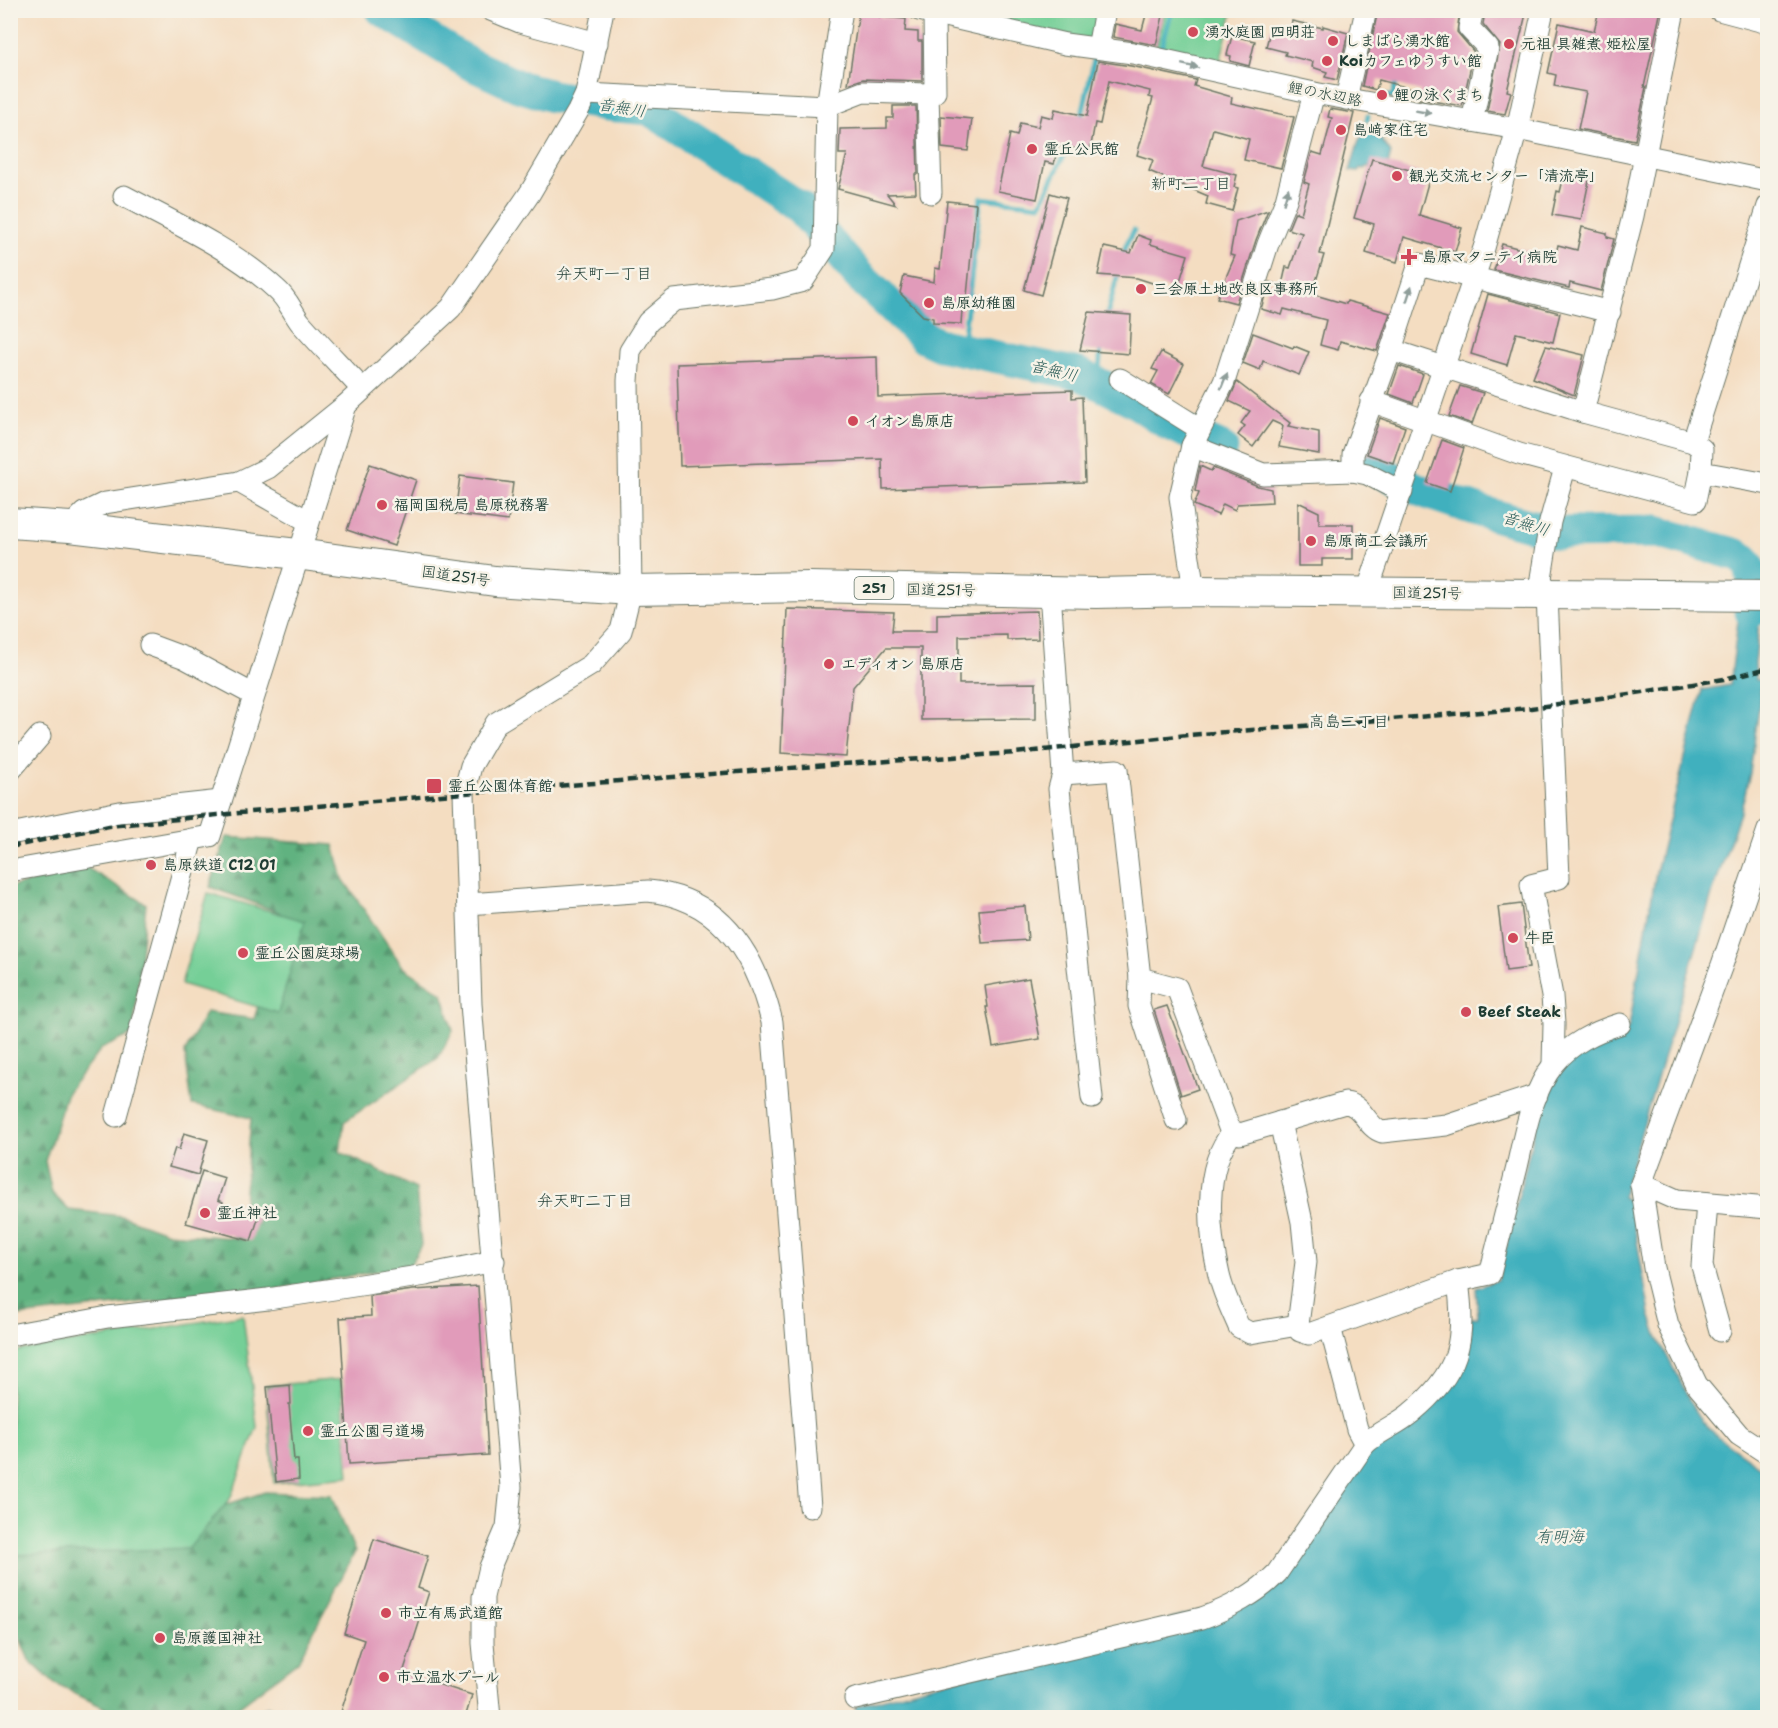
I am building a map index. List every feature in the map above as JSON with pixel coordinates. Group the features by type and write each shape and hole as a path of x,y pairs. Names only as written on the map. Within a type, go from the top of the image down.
{"highway":[{"name":"国道251号","path":"10,523 70,527 297,554 495,581 631,590 810,587 1050,592 1194,591 1547,596 1761,596"}],"street":[{"path":"491,10 520,22 597,43"},
{"path":"70,527 84,513 105,503 239,482 268,468 346,405 451,308 530,193 582,101 603,10"},
{"path":"490,1718 483,1643 483,1597 490,1567 507,1527 511,1487 471,1004 464,793 471,766 496,723 591,665 621,630 631,590 628,381 630,351 648,322 674,300 772,289 803,281 824,249 827,106 842,10"},
{"path":"1098,48 1105,10"},
{"path":"1346,99 1366,10"},
{"path":"1472,121 1488,48 1469,28 1473,10"},
{"path":"1367,592 1474,279 1517,129 1543,10"},
{"path":"1583,412 1633,216 1674,10"},
{"path":"1719,10 1767,22"},
{"path":"927,12 932,93 932,193"},
{"name":"鯉の水辺路","path":"927,12 1065,44 1133,54 1314,93 1517,129 1767,181"},
{"path":"582,101 827,106 863,92 932,93"},
{"path":"1194,591 1180,497 1196,438 1224,382 1268,244 1286,200 1314,93"},
{"path":"124,196 207,241 277,289 299,320 362,389"},
{"path":"1693,442 1767,206"},
{"path":"1353,463 1371,401 1419,264 1610,312"},
{"path":"1371,401 1425,422 1565,468 1695,501 1701,472 1702,449 1693,442 1583,412 1390,350"},
{"path":"1120,379 1196,438 1263,474 1353,463 1367,474 1402,492"},
{"path":"10,871 210,836 297,554 346,405"},
{"path":"1553,1065 1552,996 1531,885 1559,878 1547,596 1541,578 1550,522 1565,468"},
{"path":"1701,472 1767,484"},
{"path":"239,482 308,521"},
{"path":"1050,592 1063,774 1059,789 1092,1098"},
{"path":"150,645 185,658 254,695"},
{"path":"10,771 39,736"},
{"path":"1063,774 1117,770 1140,978 1139,1006 1176,1120"},
{"path":"13,830 120,812 221,801"},
{"path":"1767,830 1722,965 1641,1184 1654,1268 1668,1325 1697,1385 1739,1435 1767,1454"},
{"path":"116,1116 192,839"},
{"path":"468,904 648,891 667,893 695,903 709,911 745,953 757,976 772,1022 810,1507"},
{"path":"1140,978 1177,988 1230,1130 1233,1132 1240,1134 1345,1103 1356,1106 1375,1130 1382,1132 1446,1125 1537,1095"},
{"path":"1280,1122 1302,1222 1306,1262 1298,1325 1300,1331 1309,1335 1458,1281 1490,1274 1529,1116 1537,1095 1553,1065 1565,1052 1586,1037 1620,1024"},
{"path":"1233,1132 1223,1147 1210,1196 1210,1214 1219,1277 1239,1327 1244,1331 1250,1333 1298,1325"},
{"path":"1641,1184 1677,1200 1767,1208"},
{"path":"1707,1203 1702,1266 1720,1330"},
{"path":"10,1335 108,1317 268,1299 426,1275 494,1261"},
{"path":"855,1699 1213,1614 1268,1583 1278,1573 1365,1444 1377,1433 1412,1413 1447,1375 1457,1351 1462,1324 1458,1281"},
{"path":"1330,1326 1357,1430 1365,1444"}],"green space":[{"path":"957,11 1099,11 1094,38 1084,42"},
{"name":"湧水庭園 四明荘","path":"1165,11 1233,11 1218,69 1154,54"},
{"path":"226,837 334,845 343,879 403,967 442,993 453,1031 438,1058 344,1122 340,1152 416,1189 421,1245 410,1265 255,1293 142,1302 11,1317 11,887 86,867 146,904 133,1034 101,1049 67,1092 45,1161 52,1193 69,1210 122,1216 168,1233 233,1238 242,1228 251,1118 192,1105 185,1052 206,1012 254,1019 284,923 279,912 210,887"},
{"name":"霊丘公園庭球場","path":"208,893 305,921 278,1013 181,984"},
{"path":"243,1315 257,1427 230,1499 189,1548 11,1555 11,1352"},
{"name":"霊丘公園弓道場","path":"341,1379 349,1476 274,1483 266,1386"},
{"path":"265,1492 332,1495 355,1552 298,1661 237,1708 212,1717 175,1717 107,1709 55,1684 29,1660 16,1629 11,1608 10,1554 179,1520"}],"water":[{"path":"1368,131 1377,134 1391,153 1388,164 1360,168 1358,172 1350,171 1359,140"},
{"name":"有明海","path":"1739,612 1760,613 1755,663 1756,680 1761,680 1750,773 1741,810 1713,891 1622,1197 1630,1201 1650,1314 1658,1338 1691,1403 1702,1421 1717,1436 1767,1472 1767,1717 854,1718 856,1706 1266,1593 1372,1448 1458,1375 1467,1355 1471,1336 1471,1318 1478,1317 1476,1288 1498,1280 1540,1108 1566,1060 1629,1027 1656,872 1702,690 1730,685"},
{"path":"267,1706 292,1717 250,1717"}],"building":[{"path":"1378,10 1460,10 1457,32 1474,52 1462,106 1419,99 1420,91 1379,80 1376,90 1362,86"},
{"path":"1503,10 1527,10 1507,91 1511,92 1505,114 1487,111 1500,45 1483,24 1485,12 1501,16"},
{"path":"1599,10 1661,10 1635,140 1578,129 1586,92 1554,86 1556,75 1548,73 1559,23 1594,31"},
{"path":"859,11 881,14 880,17 906,19 905,31 918,32 918,41 922,41 922,81 863,79 848,84"},
{"path":"1147,11 1163,16 1156,45 1113,37 1115,24 1142,30"},
{"path":"1292,21 1348,33 1337,80 1325,77 1327,72 1312,67 1313,62 1285,55 1286,52 1266,47 1271,27 1290,31"},
{"path":"1232,36 1255,41 1249,66 1230,61 1231,56 1227,55"},
{"path":"1098,61 1196,80 1194,86 1232,97 1231,103 1294,117 1281,168 1244,160 1249,139 1213,129 1203,166 1237,175 1234,187 1238,188 1232,211 1206,204 1208,196 1149,171 1153,160 1137,155 1153,98 1149,97 1150,91 1109,81 1100,124 1095,123 1090,151 1058,146 1054,164 1045,162 1037,199 998,191 1010,134 1017,136 1020,123 1038,127 1041,115 1053,118 1055,109 1087,116"},
{"path":"893,106 916,106 918,174 915,174 916,193 887,194 896,205 838,189 847,154 839,154 840,129 887,128 887,118 893,118"},
{"path":"1330,109 1354,113 1320,254 1324,255 1312,294 1390,313 1377,351 1340,341 1338,350 1320,345 1326,320 1284,309 1282,315 1261,309 1269,282 1282,285 1286,267 1290,268 1302,233 1288,229 1295,212 1301,214 1309,184 1304,182 1312,152 1322,155 1332,118 1328,117"},
{"path":"941,116 972,119 968,151 942,148"},
{"path":"1372,159 1430,176 1419,215 1462,228 1455,252 1404,237 1397,262 1366,253 1374,224 1354,218"},
{"path":"1572,172 1590,176 1581,220 1552,215 1557,191 1560,192 1563,180 1570,181"},
{"path":"1050,193 1067,198 1041,295 1024,290"},
{"path":"947,201 976,204 967,296 963,296 961,324 933,323 933,318 923,316 900,293 904,276 934,282 935,268 940,269"},
{"path":"1268,210 1236,303 1217,298 1235,256 1230,255 1236,221"},
{"path":"1582,227 1607,233 1607,237 1614,239 1601,291 1570,283 1569,288 1494,270 1502,244 1555,258 1558,245 1577,250"},
{"path":"1138,235 1151,240 1150,244 1188,255 1177,291 1137,278 1098,275 1104,247 1131,253"},
{"path":"1488,294 1560,313 1553,342 1516,333 1507,365 1471,354"},
{"path":"1089,312 1131,315 1129,354 1080,350"},
{"path":"1253,333 1309,352 1299,375 1263,361 1260,370 1243,363"},
{"path":"1546,346 1584,355 1574,395 1533,378"},
{"path":"1161,352 1184,364 1169,394 1151,384 1158,371 1152,369"},
{"path":"877,357 878,397 1072,390 1072,398 1082,397 1085,482 883,489 882,459 680,466 677,364"},
{"path":"1399,366 1423,374 1413,403 1389,394"},
{"path":"1237,382 1290,423 1288,426 1319,432 1319,454 1279,447 1283,426 1272,421 1253,447 1238,435 1245,426 1241,423 1250,411 1229,401"},
{"path":"1460,386 1483,393 1472,424 1449,416"},
{"path":"1380,418 1405,427 1393,463 1367,454"},
{"path":"1442,440 1464,448 1450,491 1427,483"},
{"name":"福岡国税局 島原税務署","path":"370,464 416,480 394,546 347,530"},
{"path":"1200,466 1211,471 1213,468 1271,489 1272,502 1237,504 1235,510 1223,504 1218,515 1194,505 1199,493 1195,491"},
{"path":"460,476 513,483 508,521 455,514"},
{"path":"1298,502 1319,512 1319,524 1353,524 1353,559 1322,559 1322,566 1298,566"},
{"path":"787,609 894,612 892,631 937,631 937,614 1037,611 1038,639 1007,640 1007,635 959,636 959,684 1036,683 1036,719 921,720 921,648 886,648 853,687 846,757 781,753"},
{"name":"牛臣","path":"1521,904 1529,968 1506,971 1498,907"},
{"path":"1025,906 1028,940 982,943 979,910"},
{"path":"1029,978 1040,1039 993,1047 985,986"},
{"path":"1167,1006 1198,1089 1181,1095 1154,1010"},
{"path":"184,1133 208,1140 198,1175 169,1167 175,1148 179,1150"},
{"path":"202,1171 225,1178 218,1200 223,1202 222,1205 259,1216 251,1241 186,1223"},
{"path":"478,1286 488,1455 349,1464 340,1318 371,1316 370,1296 413,1290"},
{"path":"290,1385 291,1404 289,1404 294,1460 298,1460 299,1479 276,1482 267,1387"},
{"path":"374,1539 428,1556 418,1588 429,1592 403,1673 472,1695 465,1718 339,1718 364,1640 344,1633"}],"waterway":[{"name":"音無川","path":"382,10 470,64 518,86 552,96 649,109 800,208 859,276 925,338 940,345 1079,374 1132,400 1170,425 1222,448"},
{"path":"1159,55 1172,10"},
{"path":"1081,120 1095,55 1098,55"},
{"path":"1386,96 1392,97 1397,80"},
{"path":"1367,120 1368,116"},
{"path":"1390,129 1419,134"},
{"path":"962,350 981,198 1040,205 1071,141"},
{"path":"1122,259 1134,230"},
{"path":"1106,319 1119,270"},
{"path":"1098,383 1101,346"},
{"name":"音無川","path":"1374,469 1424,492 1557,533 1657,532 1738,555 1745,560 1751,573 1751,612"}],"railway":[{"path":"10,847 109,826 217,815 464,793 1015,753 1188,735 1531,708 1724,679 1768,668"}],"place":[{"name":"湧水庭園 四明荘","path":"1193,32"},
{"name":"しまばら湧水館","path":"1333,41"},
{"name":"元祖 具雑煮 姫松屋","path":"1509,44"},
{"name":"Koiカフェゆうすい館","path":"1327,61"},
{"name":"鯉の泳ぐまち","path":"1382,95"},
{"name":"島﨑家住宅","path":"1341,130"},
{"name":"霊丘公民館","path":"1032,149"},
{"name":"観光交流センター「清流亭」","path":"1397,176"},
{"name":"島原マタニテイ病院","path":"1409,257"},
{"name":"三会原土地改良区事務所","path":"1141,289"},
{"name":"島原幼稚園","path":"929,303"},
{"name":"イオン島原店","path":"853,421"},
{"name":"福岡国税局 島原税務署","path":"382,505"},
{"name":"島原商工会議所","path":"1311,541"},
{"name":"エディオン 島原店","path":"829,664"},
{"name":"霊丘公園体育館","path":"434,786"},
{"name":"島原鉄道 C12 01","path":"151,865"},
{"name":"牛臣","path":"1513,938"},
{"name":"霊丘公園庭球場","path":"243,953"},
{"name":"Beef Steak","path":"1466,1012"},
{"name":"霊丘神社","path":"205,1213"},
{"name":"霊丘公園弓道場","path":"308,1431"},
{"name":"市立有馬武道館","path":"386,1613"},
{"name":"島原護国神社","path":"160,1638"},
{"name":"市立温水プール","path":"384,1677"}],"district":[{"name":"新町二丁目","path":"1191,183"},
{"name":"弁天町一丁目","path":"604,273"},
{"name":"高島二丁目","path":"1349,721"},
{"name":"弁天町二丁目","path":"585,1200"}]}
